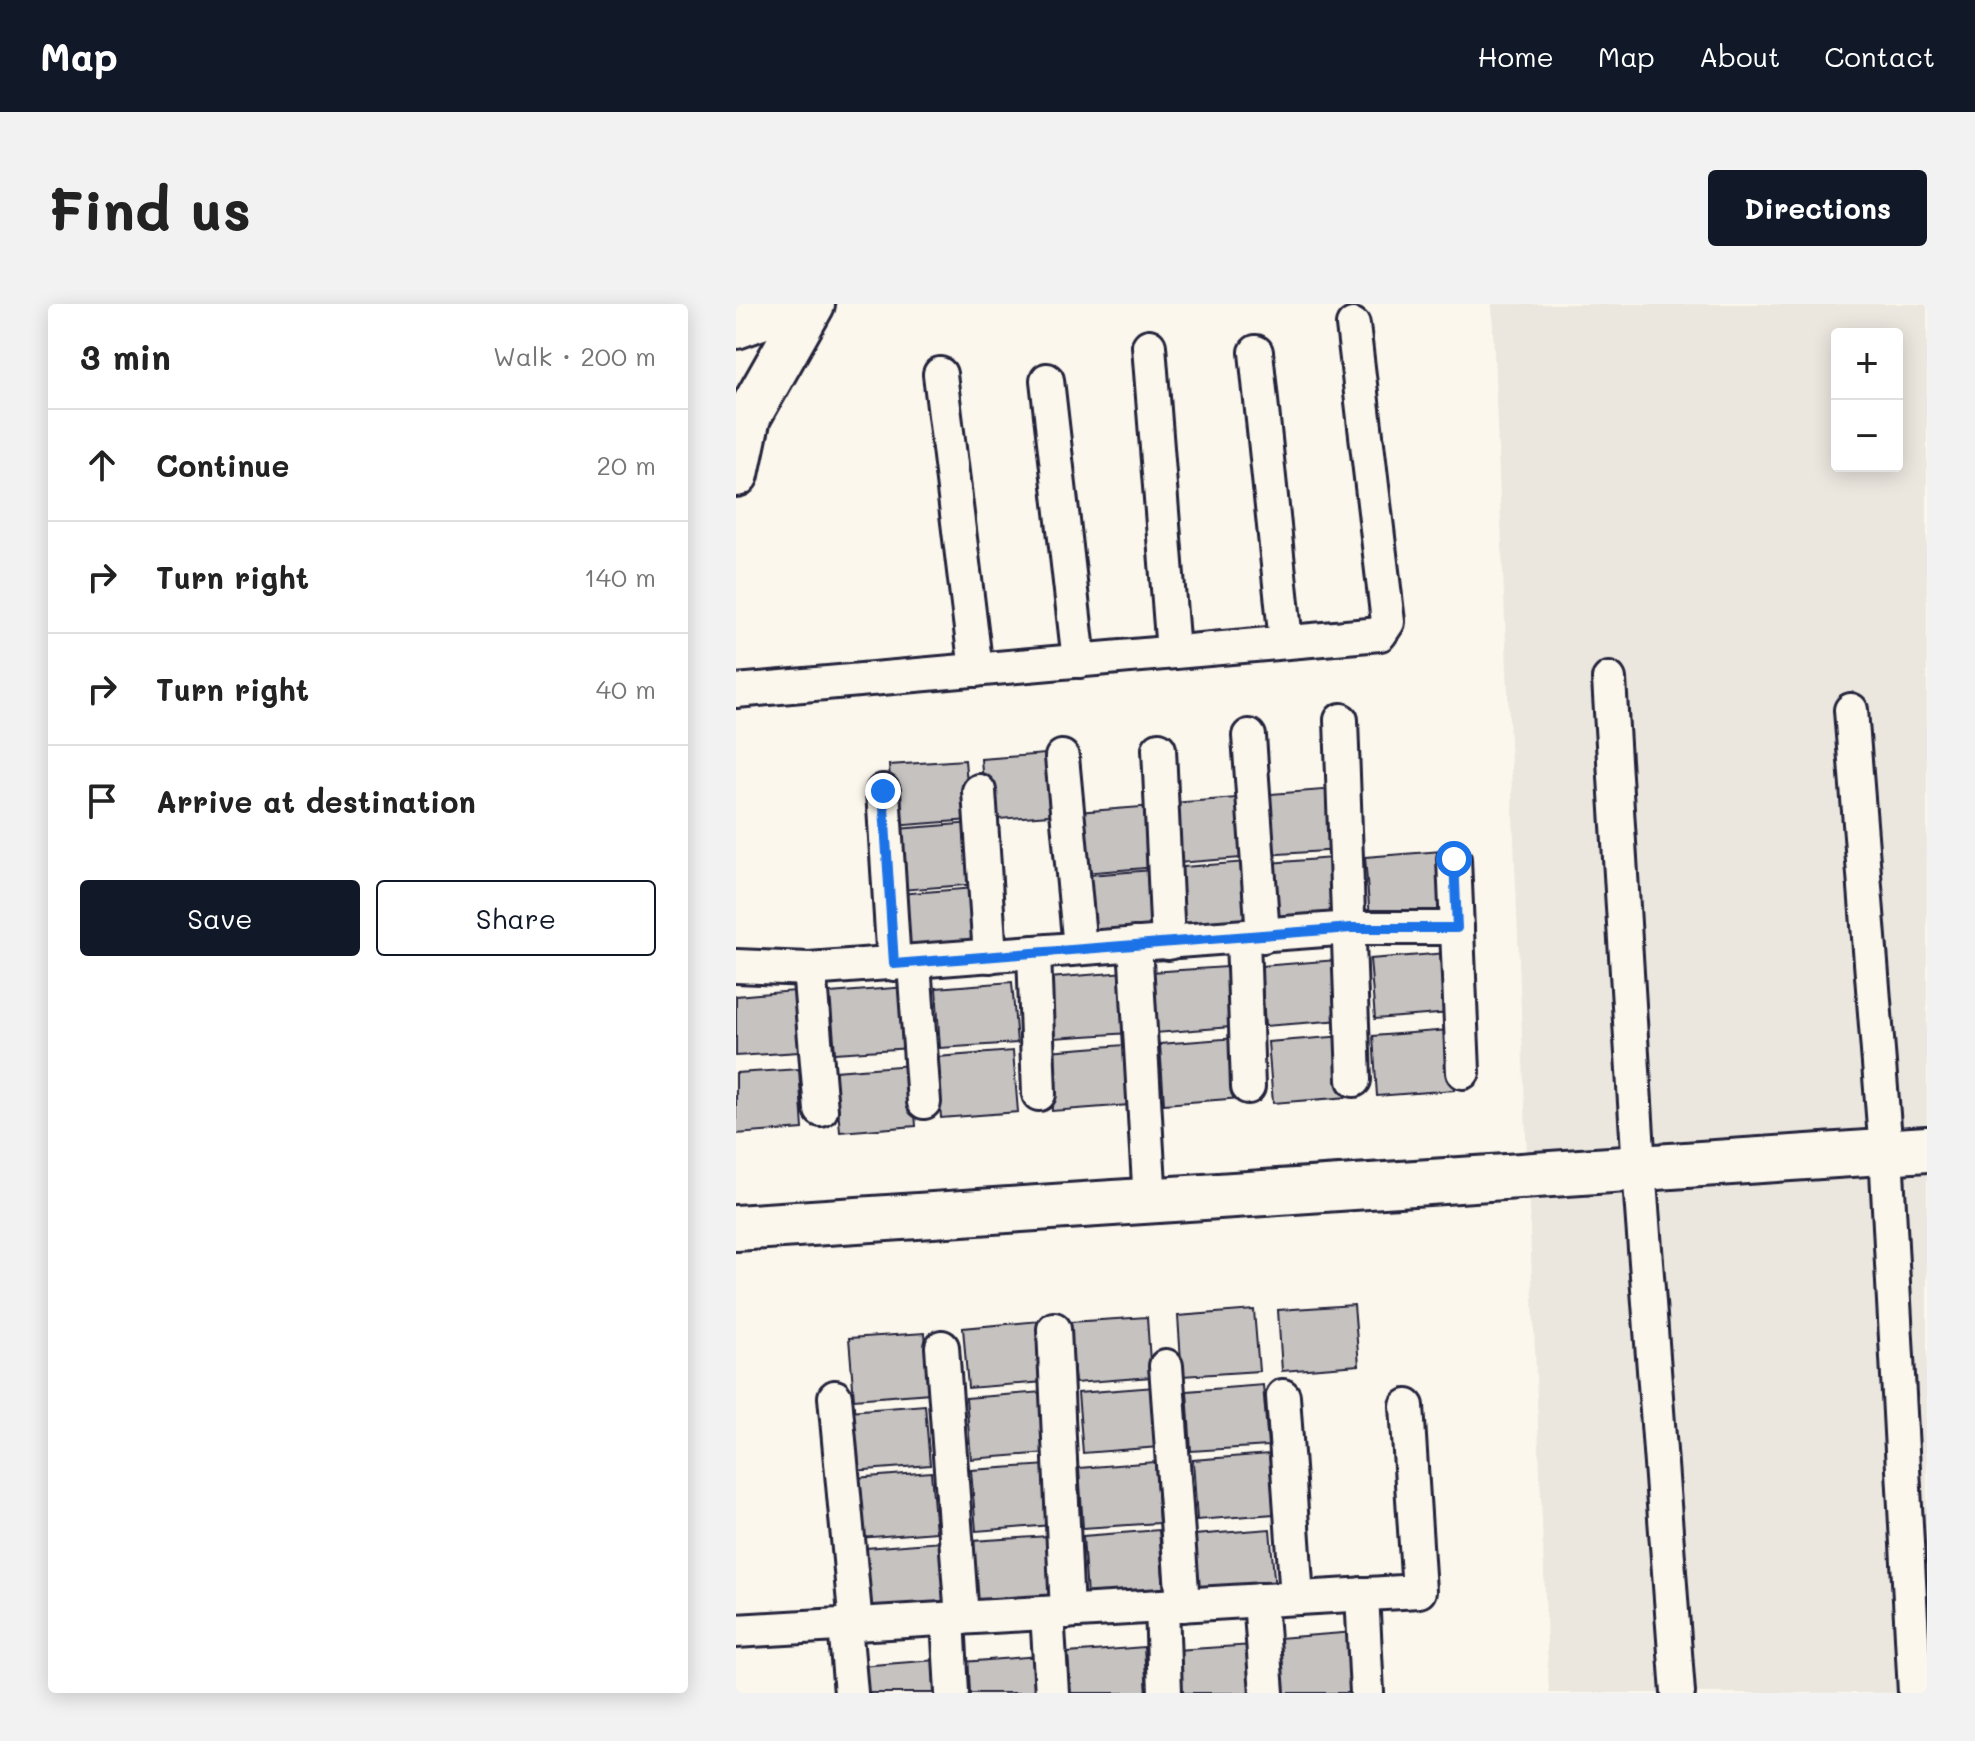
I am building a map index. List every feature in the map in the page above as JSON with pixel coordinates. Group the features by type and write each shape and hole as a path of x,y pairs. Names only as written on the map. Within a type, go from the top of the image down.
{"street":[{"path":"736,326 797,304"},
{"path":"736,474 748,417 812,304"},
{"path":"736,691 1380,634 1388,622 1353,325"},
{"path":"1149,346 1173,652"},
{"path":"1256,352 1286,642"},
{"path":"940,374 976,670"},
{"path":"1047,380 1079,661"},
{"path":"1609,679 1639,1168 1678,1693"},
{"path":"1851,710 1906,1151 1915,1693"},
{"path":"1341,720 1351,928 1354,1080"},
{"path":"1248,1087 1253,937 1249,736"},
{"path":"1159,749 1168,943"},
{"path":"1062,757 1080,948"},
{"path":"883,791 924,1102"},
{"path":"979,791 990,956"},
{"path":"1454,859 1463,1072"},
{"path":"736,966 809,969 904,964 1351,928 1457,928"},
{"path":"1135,944 1150,1202"},
{"path":"1034,952 1039,1094"},
{"path":"809,969 821,1110"},
{"path":"736,1228 1906,1151"},
{"path":"1052,1693 1057,1612 1054,1329"},
{"path":"942,1347 955,1619 952,1693"},
{"path":"1165,1693 1172,1605 1166,1366"},
{"path":"1283,1396 1297,1598"},
{"path":"835,1397 851,1625 851,1693"},
{"path":"736,1631 1419,1591 1407,1406"},
{"path":"1362,1594 1367,1693"},
{"path":"1260,1600 1267,1693"}],"shaded area":[{"path":"1492,304 1927,304 1927,1693 1549,1693"}],"building":[{"path":"1058,753 1062,814 986,820 981,759"},
{"path":"965,760 970,820 893,826 889,765"},
{"path":"1336,789 1340,850 1264,855 1259,795"},
{"path":"1249,797 1254,857 1177,863 1173,803"},
{"path":"1154,806 1158,867 1082,873 1077,812"},
{"path":"973,823 978,884 901,890 897,829"},
{"path":"1442,851 1446,912 1370,918 1365,857"},
{"path":"1345,857 1349,917 1273,923 1269,863"},
{"path":"1247,862 1252,922 1175,928 1171,868"},
{"path":"1153,870 1157,930 1081,936 1076,876"},
{"path":"975,888 979,948 903,954 899,894"},
{"path":"1447,953 1451,1013 1375,1019 1370,959"},
{"path":"1337,960 1342,1020 1265,1026 1261,966"},
{"path":"1227,967 1231,1027 1155,1033 1150,972"},
{"path":"1126,972 1130,1033 1053,1038 1049,978"},
{"path":"1012,982 1017,1043 940,1048 936,988"},
{"path":"907,987 911,1048 835,1053 830,993"},
{"path":"795,991 799,1052 736,1056 736,996"},
{"path":"1449,1030 1454,1090 1377,1096 1373,1036"},
{"path":"1344,1036 1349,1097 1273,1103 1268,1042"},
{"path":"1236,1038 1241,1098 1164,1104 1160,1044"},
{"path":"1124,1045 1129,1105 1052,1111 1048,1051"},
{"path":"1013,1051 1018,1112 941,1118 937,1057"},
{"path":"911,1065 916,1126 840,1132 835,1071"},
{"path":"799,1069 803,1129 736,1134 736,1073"},
{"path":"1354,1305 1359,1365 1282,1371 1278,1310"},
{"path":"1254,1310 1259,1371 1182,1376 1178,1316"},
{"path":"1147,1317 1151,1377 1075,1383 1070,1322"},
{"path":"1040,1321 1044,1382 968,1388 963,1328"},
{"path":"925,1333 930,1393 854,1399 849,1338"},
{"path":"1263,1385 1268,1446 1191,1451 1187,1391"},
{"path":"1155,1387 1159,1447 1083,1453 1078,1393"},
{"path":"1043,1392 1047,1453 971,1459 966,1398"},
{"path":"925,1405 930,1465 853,1471 849,1411"},
{"path":"1269,1454 1274,1514 1197,1520 1193,1460"},
{"path":"1155,1462 1159,1523 1083,1528 1079,1468"},
{"path":"1048,1465 1052,1525 976,1531 971,1470"},
{"path":"931,1472 936,1532 859,1538 855,1478"},
{"path":"1270,1529 1275,1590 1198,1596 1194,1535"},
{"path":"1159,1530 1164,1591 1087,1597 1083,1536"},
{"path":"1048,1536 1053,1596 977,1602 972,1541"},
{"path":"942,1542 947,1603 870,1609 866,1548"},
{"path":"1355,1632 1360,1693 1283,1693 1279,1638"},
{"path":"1253,1645 1256,1693 1179,1693 1176,1650"},
{"path":"1144,1647 1147,1693 1071,1693 1068,1653"},
{"path":"1039,1656 1042,1693 965,1693 963,1662"},
{"path":"936,1660 938,1693 862,1693 860,1666"}],"route":[{"path":"883,791 894,964 1351,928 1457,928 1454,859"}]}
